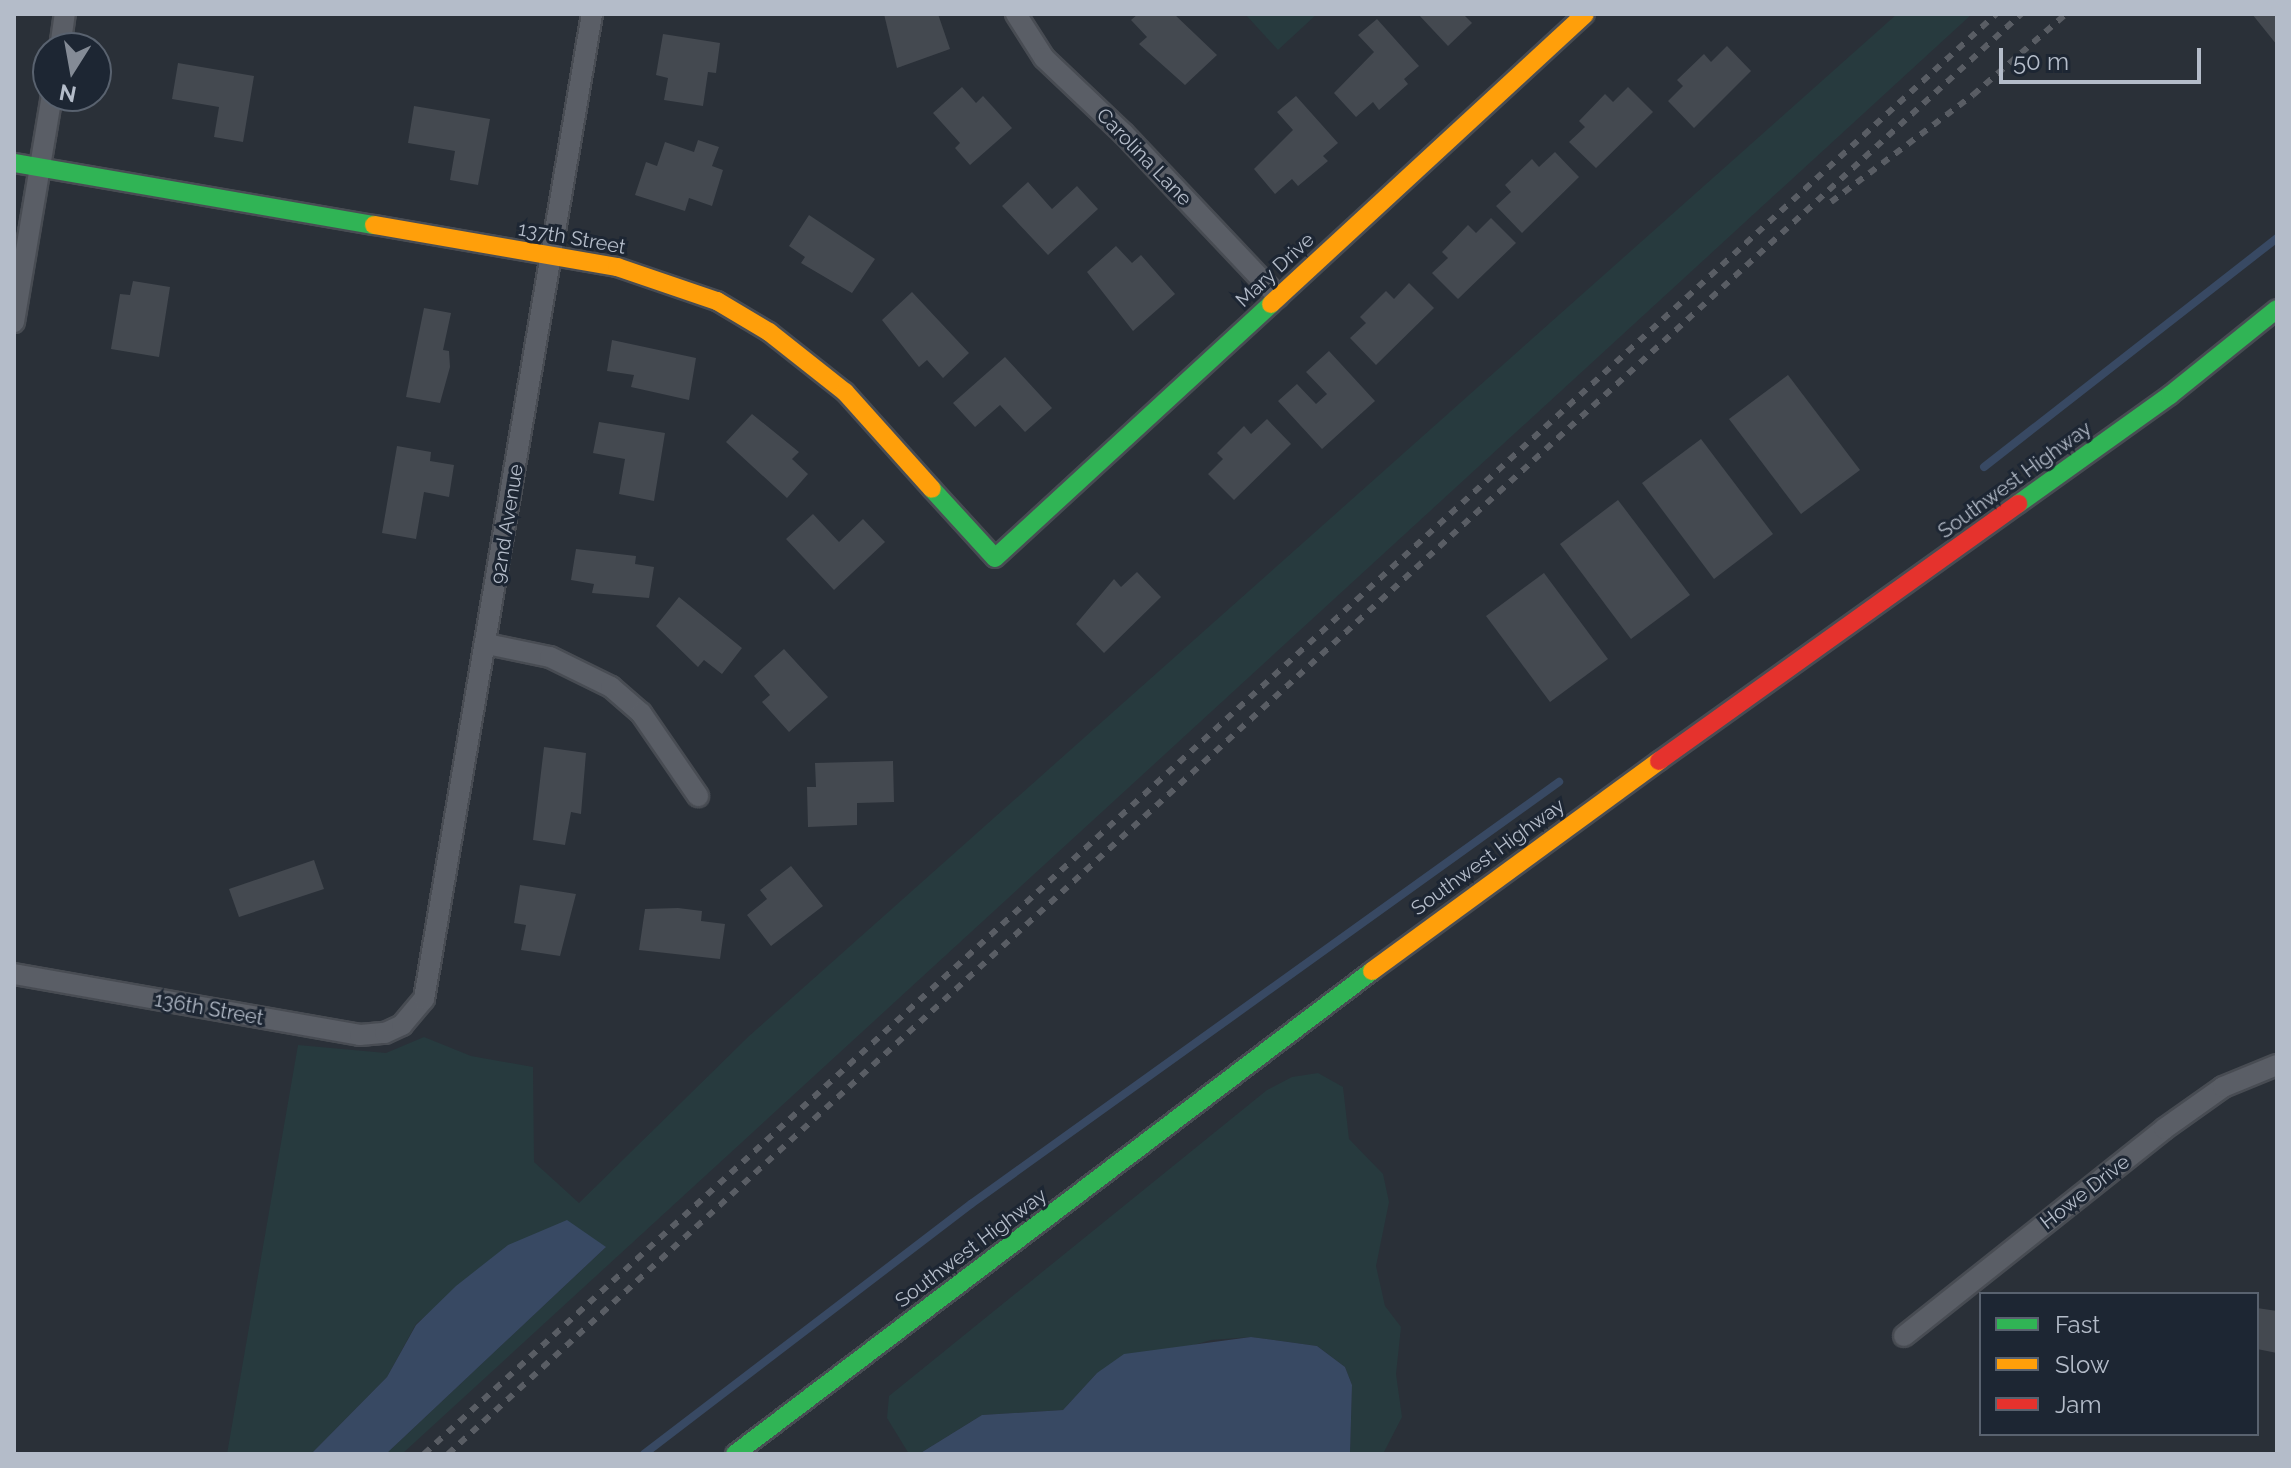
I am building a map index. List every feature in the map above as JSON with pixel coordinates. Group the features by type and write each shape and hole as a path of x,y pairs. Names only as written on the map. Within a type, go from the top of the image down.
{"main road":[{"name":"Mary Drive","path":"995,558 1585,14"},
{"name":"137th Street","path":"14,163 551,256 666,280 717,301 769,332 845,392 995,558"},
{"name":"Southwest Highway","path":"735,1454 1503,872 2170,395 2277,309"}],"street":[{"name":"92nd Avenue","path":"402,1025 429,987 592,14"},
{"name":"Carolina Lane","path":"1016,14 1044,58 1124,134 1278,297"},
{"path":"14,322 49,112"},
{"path":"487,644 550,657 611,687 654,730 698,796"},
{"name":"136th Street","path":"14,974 338,1033 385,1033 402,1025"},
{"name":"Howe Drive","path":"1904,1336 2164,1129 2223,1087 2277,1065"}],"green space":[{"path":"1245,14 1317,14 1278,50"},
{"path":"1897,14 1972,14 402,1454 386,1454 605,1248 508,1245 416,1324 387,1377 311,1454 227,1454 298,1045 386,1053 424,1037 471,1056 533,1067 534,1162 579,1203 748,1037"},
{"path":"1318,1073 1343,1087 1349,1139 1383,1174 1389,1202 1376,1266 1385,1306 1401,1327 1396,1374 1402,1417 1383,1454 1350,1454 1352,1385 1345,1367 1317,1346 1251,1337 1211,1340 1097,1373 1063,1410 982,1415 919,1454 909,1454 887,1418 889,1396 1267,1090 1292,1077"}],"water":[{"path":"567,1220 606,1247 386,1454 311,1454 387,1377 416,1325 456,1286 508,1245"},
{"path":"1251,1337 1317,1346 1345,1367 1352,1385 1350,1454 919,1454 982,1415 1063,1410 1097,1373 1124,1354"}],"building":[{"path":"884,14 938,14 950,49 897,68"},
{"path":"1138,14 1174,14 1217,55 1185,85 1139,44 1147,37 1131,20"},
{"path":"1418,14 1463,14 1472,23 1448,46"},
{"path":"2252,14 2277,14 2277,45"},
{"path":"1377,19 1419,66 1404,79 1408,84 1379,110 1373,102 1356,117 1334,93 1374,52 1358,35"},
{"path":"663,34 720,43 716,73 708,72 703,106 664,100 668,78 656,75"},
{"path":"1727,46 1751,71 1694,128 1668,101 1683,86 1677,80 1704,54 1711,62"},
{"path":"178,63 254,76 243,142 214,137 219,107 172,99"},
{"path":"962,87 976,103 983,96 1012,128 970,165 955,148 960,143 933,113"},
{"path":"1628,87 1653,112 1596,168 1569,142 1585,127 1579,121 1605,94 1613,102"},
{"path":"1296,96 1338,143 1323,156 1328,161 1298,186 1292,179 1275,194 1254,169 1293,130 1277,112"},
{"path":"414,106 490,119 478,185 450,180 455,151 408,143"},
{"path":"698,140 719,147 712,166 723,170 712,206 689,198 685,211 635,195 646,162 657,166 665,142 694,152"},
{"path":"1555,152 1579,177 1522,233 1496,206 1511,192 1505,185 1532,159 1539,167"},
{"path":"1028,182 1052,209 1077,186 1098,209 1048,255 1002,206"},
{"path":"809,215 875,259 852,293 801,263 805,257 789,246"},
{"path":"1491,218 1516,243 1458,299 1432,273 1448,258 1442,252 1468,225 1476,233"},
{"path":"1116,246 1132,263 1141,255 1175,294 1133,331 1087,272"},
{"path":"133,281 170,287 159,357 111,349 120,294 130,295"},
{"path":"1409,283 1434,308 1376,365 1350,338 1366,323 1360,317 1386,291 1394,299"},
{"path":"912,292 969,353 943,378 927,360 919,367 882,320"},
{"path":"424,308 451,313 443,350 449,351 450,367 440,403 406,397"},
{"path":"612,340 696,358 689,400 631,387 634,375 607,371"},
{"path":"1329,351 1375,401 1322,449 1278,401 1297,384 1316,404 1327,394 1306,372"},
{"path":"1005,357 1052,408 1025,432 1000,405 975,427 953,403"},
{"path":"1788,375 1860,470 1801,514 1729,419"},
{"path":"752,414 799,452 792,459 808,474 787,498 726,442"},
{"path":"1267,419 1291,444 1234,500 1208,474 1223,459 1217,453 1244,426 1251,434"},
{"path":"599,422 665,433 654,501 619,494 625,459 593,453"},
{"path":"1701,439 1773,534 1714,579 1642,483"},
{"path":"397,446 431,452 430,461 454,465 449,497 424,492 416,539 382,533"},
{"path":"1618,500 1690,595 1631,639 1560,544"},
{"path":"813,514 839,542 863,519 885,542 834,590 786,539"},
{"path":"576,549 636,556 635,564 654,567 649,598 592,593 594,584 571,580"},
{"path":"1137,572 1161,597 1104,653 1076,624 1114,579 1121,587"},
{"path":"1544,573 1608,659 1550,702 1486,616"},
{"path":"679,597 742,648 722,674 704,660 698,667 656,626"},
{"path":"784,649 828,697 789,732 762,702 770,695 754,676"},
{"path":"544,747 586,753 581,814 571,812 565,845 533,840"},
{"path":"893,761 894,802 857,803 857,825 808,827 807,787 816,787 815,763"},
{"path":"314,860 324,889 239,917 229,889"},
{"path":"791,866 823,906 771,946 747,915 767,899 760,890"},
{"path":"520,885 576,894 560,956 521,950 526,925 514,923"},
{"path":"645,909 702,911 701,921 725,924 720,959 639,950"},
{"path":"2259,1308 2277,1311 2277,1353 2259,1349"}],"waterway":[{"path":"1984,467 2277,238"},
{"path":"644,1454 971,1204 1559,782"}],"railway":[{"path":"424,1454 1996,14"},
{"path":"448,1454 2021,14"},
{"path":"1831,202 1973,95 2066,14"}],"traffic: fast":[{"path":"14,163 374,225"},
{"path":"932,489 995,558 1271,304"},
{"path":"2018,504 2170,395 2277,309"},
{"path":"735,1454 1372,971"}],"traffic: slow":[{"path":"1271,304 1585,14"},
{"path":"374,225 617,267 717,301 769,332 845,392 932,489"},
{"path":"1372,971 1659,761"}],"traffic: jam":[{"path":"1659,761 2018,504"}]}
